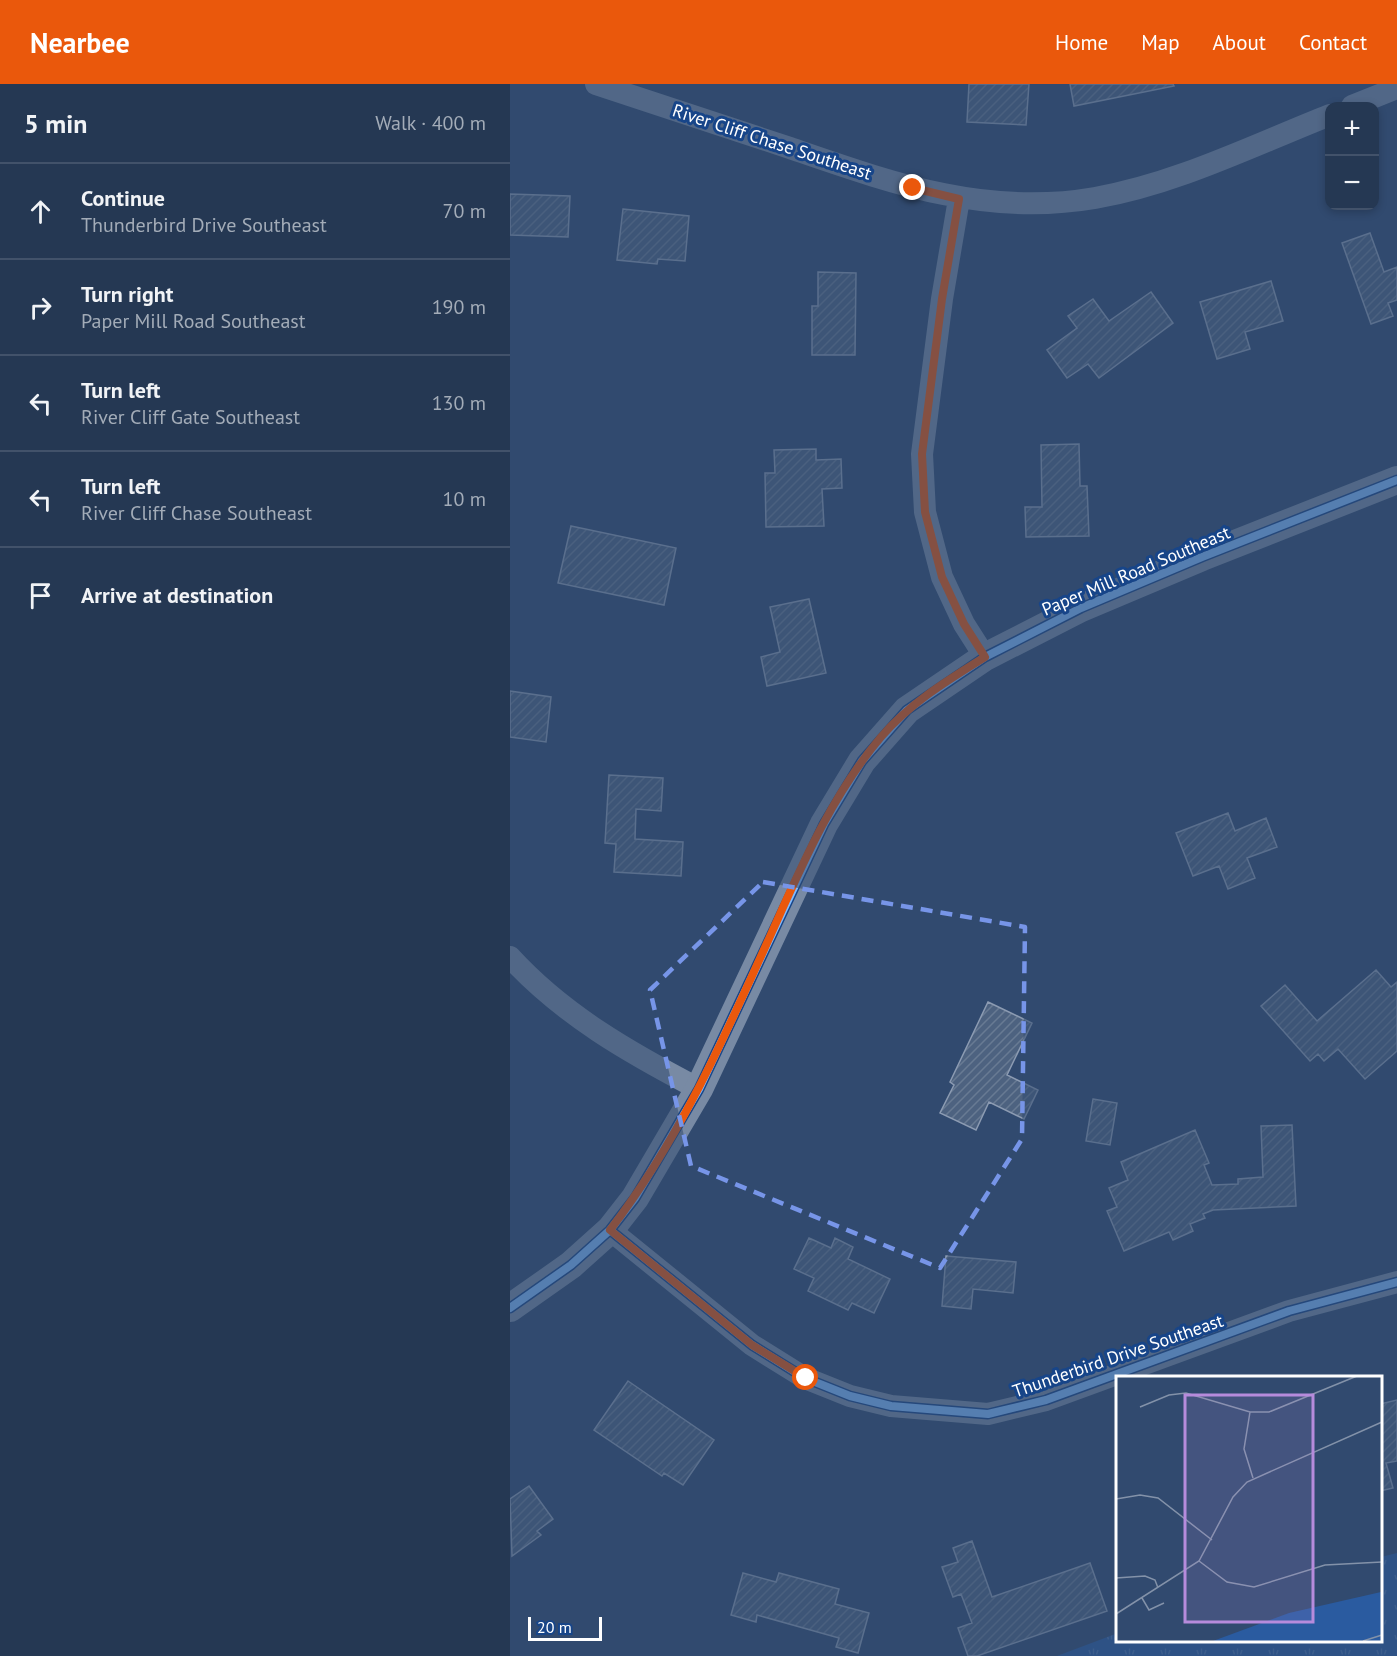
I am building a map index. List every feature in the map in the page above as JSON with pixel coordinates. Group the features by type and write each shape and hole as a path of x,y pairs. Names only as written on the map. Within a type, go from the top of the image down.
{"street":[{"name":"River Cliff Chase Southeast","path":"596,84 874,176 959,199 1002,205 1049,204 1096,198 1148,185 1203,166 1325,117"},
{"path":"1362,102 1397,88"},
{"path":"959,199 942,299 922,454 925,512 942,577 964,624 985,657"},
{"name":"Paper Mill Road Southeast","path":"510,1308 570,1265 610,1230 658,1162 699,1089 804,863 856,771 881,737 907,710 985,657 1081,608 1202,557 1397,480"},
{"path":"510,957 528,976 619,1047 699,1089"},
{"name":"Thunderbird Drive Southeast","path":"610,1230 752,1345 806,1378 850,1396 891,1406 988,1414 1046,1400 1289,1311 1397,1282"}],"highlighted area":[{"path":"763,882 1025,927 1022,1139 940,1268 691,1166 650,990"}],"green space":[{"path":"1397,1553 1397,1656 1057,1656 1116,1634 1116,1641 1382,1641 1382,1557"}],"building":[{"path":"969,84 1029,84 1026,125 967,122"},
{"path":"1070,84 1173,84 1174,86 1074,106"},
{"path":"510,194 570,196 568,237 510,235"},
{"path":"623,209 689,216 685,261 658,259 657,264 617,260"},
{"path":"1370,233 1384,272 1397,267 1397,300 1388,303 1393,316 1371,324 1342,243"},
{"path":"818,272 856,273 855,355 812,355 812,306 818,306"},
{"path":"1271,281 1283,321 1245,332 1250,349 1217,359 1200,302"},
{"path":"1151,292 1173,323 1099,378 1088,364 1067,378 1047,350 1077,328 1068,316 1093,299 1109,321"},
{"path":"1079,444 1080,486 1087,486 1089,536 1026,537 1025,507 1042,507 1041,445"},
{"path":"816,449 816,460 841,459 842,488 822,489 824,526 766,527 765,473 775,473 774,450"},
{"path":"571,526 676,548 664,605 558,583"},
{"path":"809,599 826,673 767,686 761,657 780,652 770,607"},
{"path":"510,691 551,697 546,742 510,737"},
{"path":"609,775 663,778 661,811 636,809 635,839 683,842 681,876 614,872 616,844 605,843"},
{"path":"1228,813 1235,831 1266,818 1277,847 1247,858 1255,878 1228,889 1219,866 1193,876 1176,833"},
{"path":"1376,970 1391,987 1397,982 1397,1051 1365,1079 1338,1049 1324,1061 1318,1054 1310,1061 1261,1006 1285,985 1317,1021"},
{"path":"988,1002 1032,1023 1007,1075 1038,1090 1024,1119 989,1102 976,1130 940,1113 954,1085 950,1082"},
{"path":"1093,1099 1117,1103 1110,1145 1086,1141"},
{"path":"1292,1125 1296,1206 1213,1210 1203,1214 1205,1218 1190,1224 1193,1231 1173,1240 1169,1232 1124,1251 1107,1211 1117,1207 1109,1188 1128,1180 1121,1162 1195,1130 1209,1163 1204,1165 1212,1185 1238,1184 1238,1179 1263,1177 1261,1126"},
{"path":"809,1238 831,1248 835,1238 853,1247 848,1259 890,1279 874,1313 852,1303 848,1310 808,1291 814,1278 794,1269"},
{"path":"946,1256 1016,1262 1013,1293 973,1289 971,1309 942,1306"},
{"path":"628,1381 714,1440 683,1485 664,1473 662,1476 594,1430"},
{"path":"1397,1400 1397,1461 1386,1463 1393,1488 1382,1491 1382,1404"},
{"path":"529,1486 553,1519 537,1531 541,1535 512,1556 510,1499"},
{"path":"972,1541 992,1597 1090,1563 1107,1611 977,1656 968,1656 958,1628 972,1623 961,1594 953,1597 942,1567 958,1562 953,1548"},
{"path":"743,1573 776,1582 779,1573 839,1589 835,1604 869,1613 858,1653 836,1647 839,1638 757,1615 756,1622 731,1615"}],"cycle path":[{"path":"510,1308 571,1265 610,1230 635,1198 699,1089 824,824 862,761 907,710 985,657 1081,608 1202,557 1397,480"},
{"path":"610,1230 752,1345 805,1378 850,1396 891,1406 988,1414 1046,1400 1289,1311 1397,1282"}],"route":[{"path":"806,1378 752,1345 633,1251 610,1230 658,1162 699,1089 804,863 824,824 862,761 907,710 944,682 985,657 964,624 942,577 925,512 922,454 942,299 959,199 913,188"}]}
